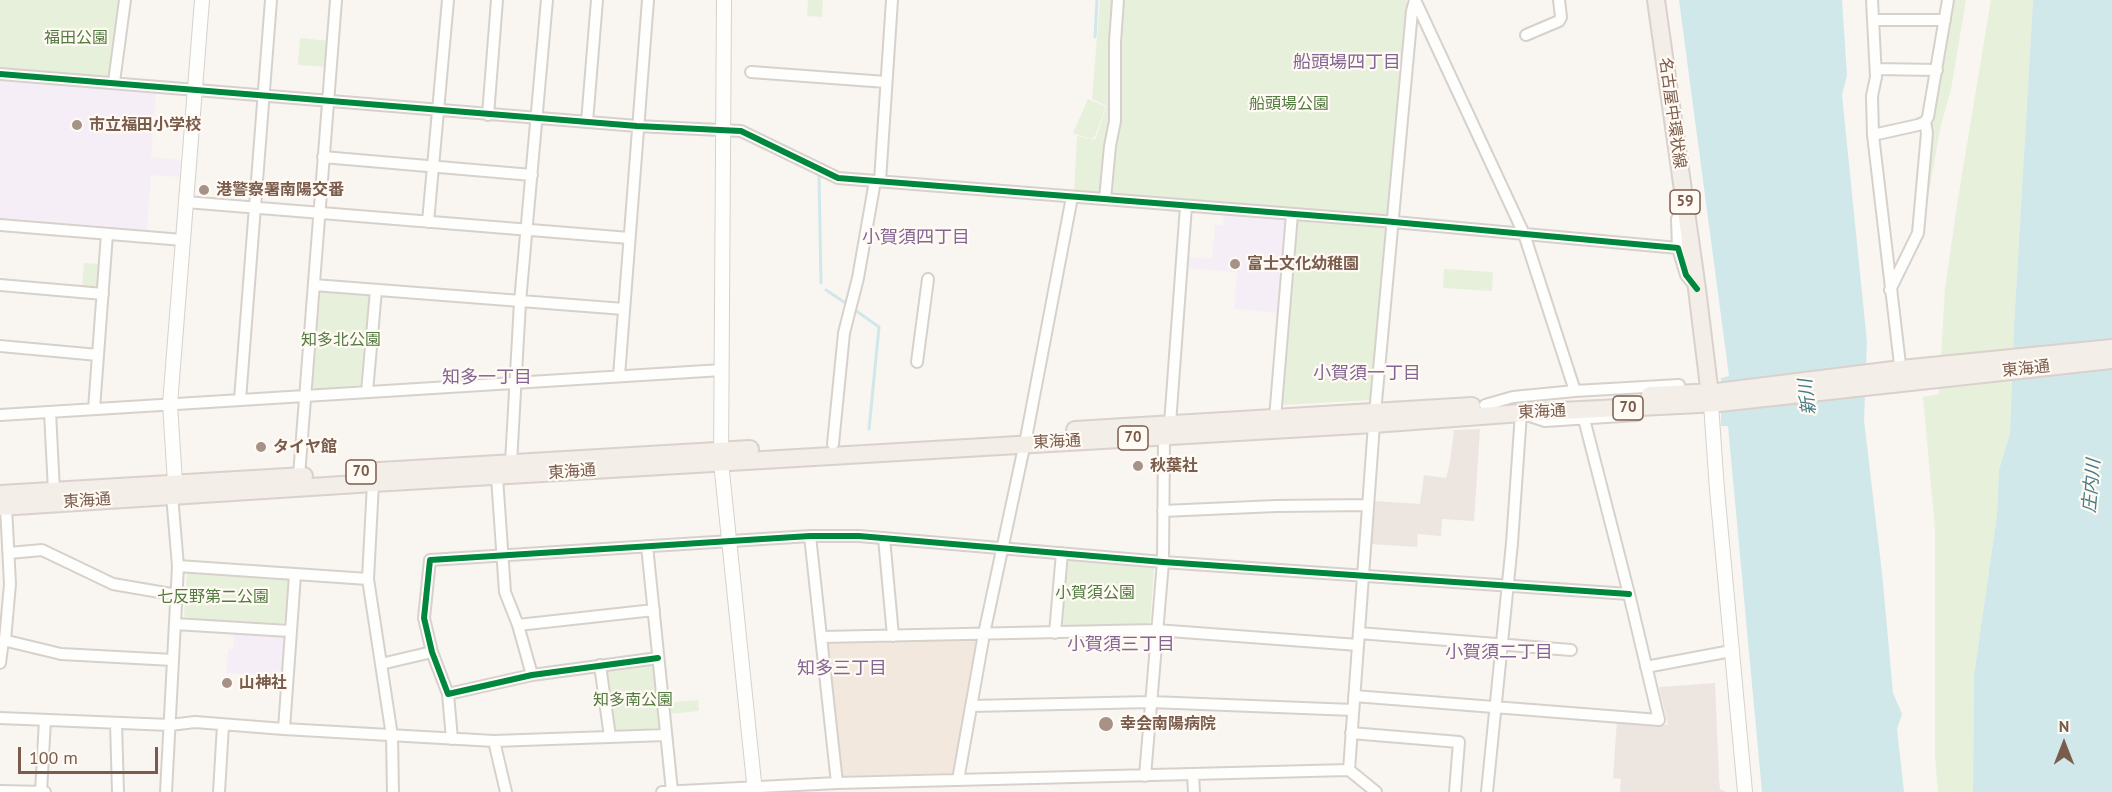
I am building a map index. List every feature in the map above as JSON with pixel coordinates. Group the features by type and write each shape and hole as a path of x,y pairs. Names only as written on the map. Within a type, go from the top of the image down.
{"main road":[{"name":"名古屋中環状線","path":"1656,0 1714,398"},
{"name":"東海通","path":"2,503 299,476 511,463 722,457 1375,418 1521,413 1714,398 2112,348"},
{"name":"東海通","path":"1901,376 2112,360"},
{"name":"東海通","path":"1167,430 1275,418 1375,418 1485,405 1714,398"},
{"name":"東海通","path":"2,503 54,491 373,483 497,477 722,457 833,444 1025,439"}],"street":[{"path":"114,82 124,0"},
{"path":"166,792 178,566 170,404 202,0"},
{"path":"240,400 270,0"},
{"path":"299,476 336,0"},
{"path":"428,222 447,0"},
{"path":"488,115 497,0"},
{"path":"511,463 520,302 547,0"},
{"path":"587,122 597,0"},
{"path":"619,376 648,0"},
{"path":"724,0 722,457 755,789"},
{"path":"833,444 843,333 858,278 878,181 892,0"},
{"path":"1105,199 1110,146 1115,122 1115,42 1118,0"},
{"path":"1349,770 1375,418 1411,21 1415,0"},
{"path":"1415,0 1524,234 1575,391"},
{"path":"1526,35 1559,21 1561,17 1559,0"},
{"path":"1649,0 1656,0"},
{"path":"1872,0 1876,69 1872,96 1873,135 1901,376"},
{"path":"1890,290 1918,233 1927,134 1925,122 1937,70 1947,0"},
{"path":"1873,20 1945,20"},
{"path":"1876,69 1937,70"},
{"path":"751,72 886,82"},
{"path":"0,74 488,115 741,131 838,178 1393,222 1678,248"},
{"path":"1873,135 1925,122"},
{"path":"323,157 532,175"},
{"path":"960,792 971,706 984,634 1072,196"},
{"path":"186,202 629,238"},
{"path":"1145,776 1163,562 1167,430 1186,206"},
{"path":"1686,209 1679,214 1677,219 1678,248 1686,276 1697,289"},
{"path":"1275,418 1292,214"},
{"path":"0,225 183,240"},
{"path":"94,409 107,234"},
{"path":"917,363 928,279"},
{"path":"0,285 103,294"},
{"path":"314,285 624,309"},
{"path":"367,392 376,290"},
{"path":"0,346 98,356"},
{"path":"0,415 722,370"},
{"path":"1485,405 1513,397 1575,391 1679,385 1679,387"},
{"path":"1714,398 1731,651 1744,792"},
{"path":"1487,792 1508,586 1521,413 1545,421 1681,412 1681,410"},
{"path":"50,412 54,491"},
{"path":"1354,696 1659,720 1584,419"},
{"path":"497,477 505,592 518,625 532,675"},
{"path":"373,483 368,579 392,736 393,792"},
{"path":"0,663 4,640 5,584 9,553 2,503"},
{"path":"1163,511 1368,504"},
{"path":"452,739 448,694 432,652 424,618 430,560 810,536 859,536 1163,562 1629,594"},
{"path":"810,536 837,783"},
{"path":"884,538 893,636"},
{"path":"647,546 672,791"},
{"path":"9,553 42,550 113,584 177,595"},
{"path":"1055,633 1062,553"},
{"path":"178,566 368,579"},
{"path":"284,729 294,575"},
{"path":"518,625 654,610"},
{"path":"175,624 289,631"},
{"path":"821,637 1156,630 1358,645"},
{"path":"1359,633 1571,650"},
{"path":"4,640 61,654 173,660"},
{"path":"1646,667 1731,651"},
{"path":"381,664 432,652"},
{"path":"448,694 532,675 658,658"},
{"path":"600,665 610,737"},
{"path":"971,706 1151,702 1353,710"},
{"path":"0,718 170,725 195,722 494,741 666,735"},
{"path":"0,791 43,792 45,720"},
{"path":"116,723 118,792"},
{"path":"219,792 223,724"},
{"path":"1351,733 1459,742 1455,792"},
{"path":"494,741 506,792"},
{"path":"663,792 837,783 1349,770 1376,792"},
{"path":"1193,775 1194,792"}],"shaded area":[{"name":"市立福田小学校","path":"0,80 156,93 151,157 181,160 180,177 151,175 147,230 0,218"},
{"name":"富士文化幼稚園","path":"1224,213 1289,219 1281,313 1234,309 1237,272 1185,268 1185,257 1212,259 1215,225 1223,225"},
{"path":"1480,429 1474,521 1442,519 1441,536 1418,534 1417,547 1370,544 1374,501 1420,504 1424,475 1446,478 1454,430"},
{"path":"234,631 281,634 284,638 282,676 226,673 228,649 233,649"},
{"path":"973,638 976,641 955,770 952,773 843,776 840,774 826,645 829,642"},
{"path":"1715,683 1720,789 1726,792 1620,792 1621,779 1613,778 1617,720 1668,725 1659,687"}],"green space":[{"name":"福田公園","path":"0,0 121,0 112,75 108,78 0,70"},
{"path":"808,0 823,0 822,17 807,16"},
{"name":"船頭場公園","path":"1100,0 1406,0 1409,7 1372,400 1280,405 1294,219 1074,192 1077,136 1095,140 1107,106 1092,99"},
{"path":"1953,0 1966,0 1951,89 1940,129 1922,232 1933,130 1931,126 1935,114"},
{"path":"1991,0 2033,0 2010,433 1999,470 1997,515 1974,675 1973,792 1938,792 1935,756 1935,529 1923,397 1939,394 1945,288"},
{"path":"300,38 329,41 327,67 298,65"},
{"path":"1088,99 1106,107 1095,136 1091,139 1073,133"},
{"path":"84,263 101,264 99,285 95,288 82,287"},
{"path":"1444,269 1493,272 1492,291 1443,288"},
{"name":"知多北公園","path":"324,291 370,297 363,383 360,387 315,389 312,387 320,294"},
{"name":"小賀須公園","path":"1069,557 1152,565 1154,568 1150,622 1145,626 1062,627 1059,624 1065,561"},
{"name":"七反野第二公園","path":"187,573 286,579 289,582 285,622 281,624 186,620 184,615"},
{"name":"知多南公園","path":"651,663 655,667 660,727 657,731 615,731 612,728 604,672 607,668"},
{"path":"698,700 699,711 669,714 668,703"}],"water":[{"name":"新川","path":"1679,0 1842,0 1847,75 1842,95 1867,342 1864,420 1893,693 1902,714 1897,729 1904,792 1762,792 1728,426 1721,426 1721,378 1729,376"},
{"name":"庄内川","path":"2033,0 2112,0 2112,792 1973,792 1974,675 1997,515 1999,470 2010,433"}],"waterway":[{"path":"1095,37 1097,0"},
{"path":"819,176 821,283"},
{"path":"826,290 844,302"},
{"path":"855,310 879,327 869,429"}],"cycle path":[{"path":"0,74 637,126 741,131 838,178 1383,221 1678,248 1686,275 1697,289"},
{"path":"658,658 532,675 448,694 432,652 424,618 430,560 810,536 859,536 1163,562 1629,594"}],"place":[{"name":"市立福田小学校","path":"77,125"},
{"name":"港警察署南陽交番","path":"204,190"},
{"name":"富士文化幼稚園","path":"1235,264"},
{"name":"タイヤ館","path":"261,447"},
{"name":"秋葉社","path":"1138,466"},
{"name":"山神社","path":"227,683"},
{"name":"幸会南陽病院","path":"1106,724"}],"district":[{"name":"船頭場四丁目","path":"1347,63"},
{"name":"小賀須四丁目","path":"916,238"},
{"name":"小賀須一丁目","path":"1367,374"},
{"name":"知多一丁目","path":"487,378"},
{"name":"小賀須三丁目","path":"1121,645"},
{"name":"小賀須二丁目","path":"1499,653"},
{"name":"知多三丁目","path":"842,669"}]}
